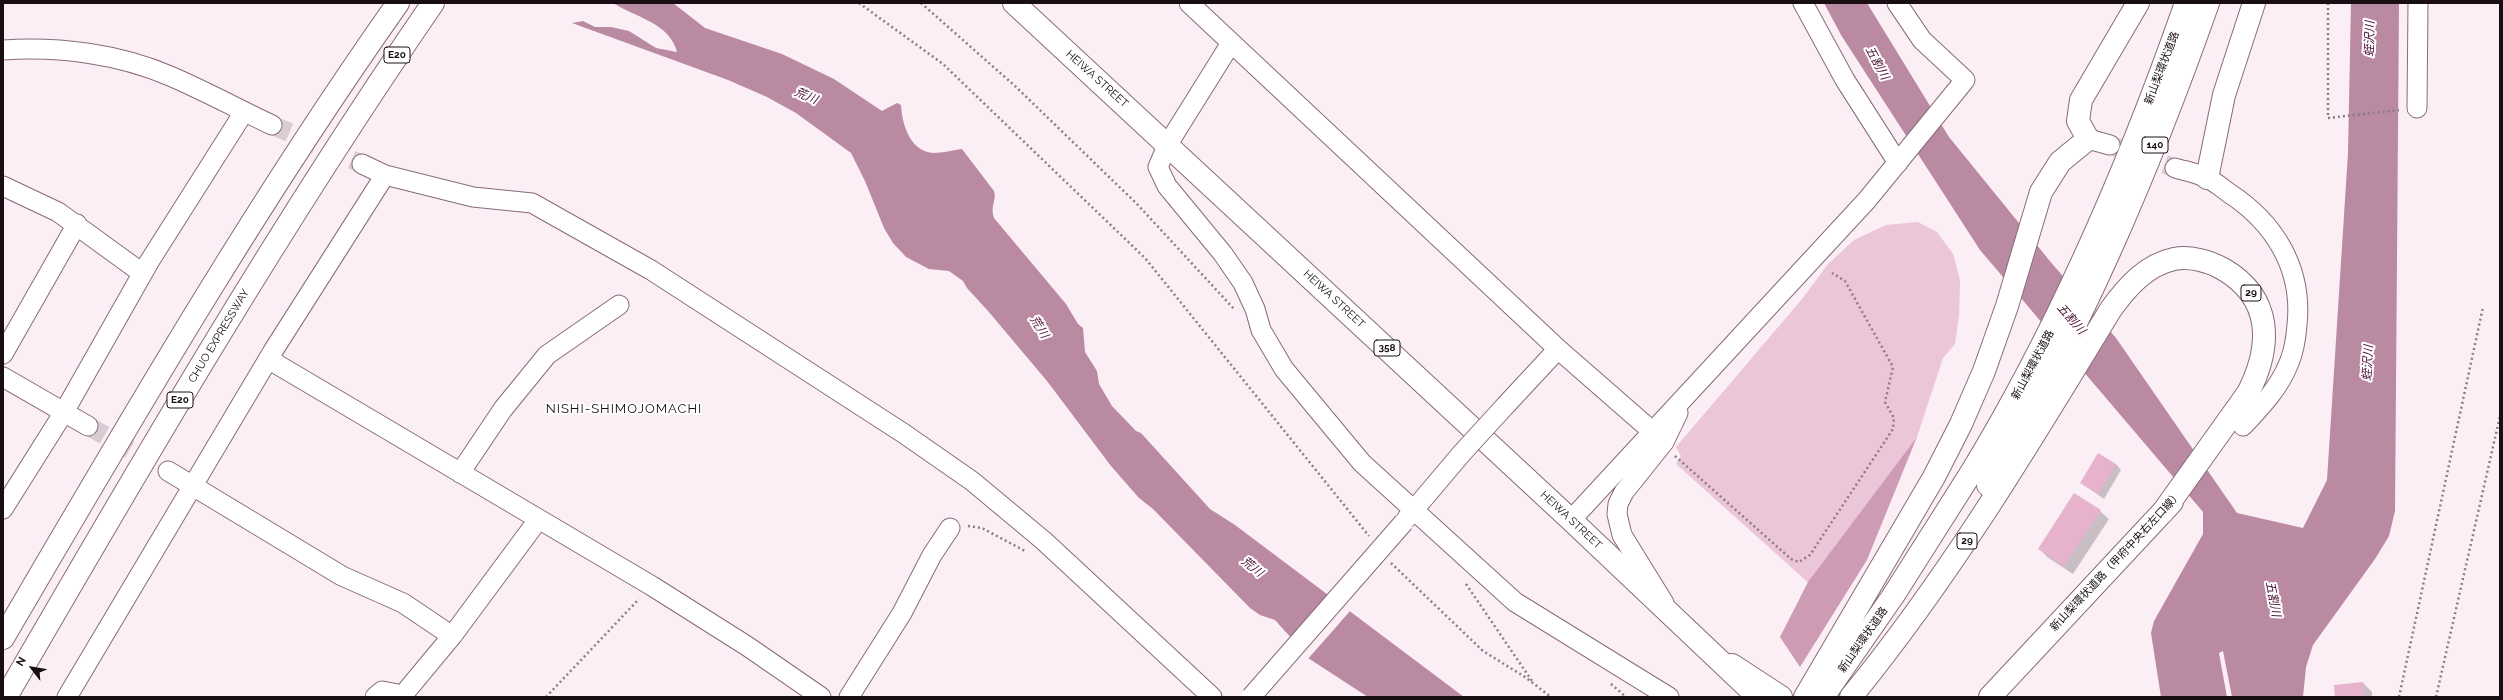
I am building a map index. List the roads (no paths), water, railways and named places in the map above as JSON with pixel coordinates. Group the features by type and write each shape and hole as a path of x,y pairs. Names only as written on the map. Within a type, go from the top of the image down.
{"main road":[{"name":"E20","path":"3,638 220,272 336,91 398,3"},
{"name":"CHUO EXPRESSWAY","path":"6,697 240,300 362,106 433,3"},
{"name":"HEIWA STREET","path":"1014,3 1168,144 1571,520 1758,697"},
{"path":"1805,697 1823,688 1934,477 1984,371 2007,306 2041,192 2060,162 2088,139 2078,121 2081,100 2138,3"},
{"name":"新山梨環状道路","path":"1980,479 2081,269 2186,3"},
{"name":"新山梨環状道路","path":"1823,688 2063,371 2096,284 2166,117 2208,3"},
{"path":"2207,178 2224,95 2254,3"},
{"name":"29","path":"1851,697 1893,646 1979,523 2063,371 2126,289 2141,275 2157,266 2179,259 2189,258 2218,266 2244,284 2254,296 2260,310 2264,326 2264,342 2260,364 2248,393 2214,450"},
{"name":"29","path":"2214,450 2243,426"},
{"name":"新山梨環状道路（甲府中央右左口線）","path":"1992,696 2162,512 2214,450"},
{"name":"29","path":"1851,697 1913,605 1980,479"},
{"path":"1704,646 1781,697"}],"street":[{"path":"1189,3 1558,349 1653,432"},
{"path":"1803,3 1845,80 1901,159"},
{"path":"1571,520 1867,200 1966,80 1922,40 1897,3"},
{"path":"2417,108 2418,3"},
{"path":"1231,43 1168,144 1160,158 1158,167 1160,174 1223,254 1243,283 1255,309 1262,330 1284,369 1362,463 1410,516 1515,602 1669,697"},
{"path":"3,50 29,48 98,54 169,76 272,125"},
{"path":"3,509 64,412 142,273 244,112"},
{"path":"2088,139 2110,145"},
{"path":"362,164 385,175 473,197 532,203 651,270 903,433 972,481 1044,541 1212,697"},
{"path":"2175,168 2207,178 2255,212 2271,229 2283,247 2296,281 2298,315 2295,343 2290,362 2267,400 2243,426"},
{"path":"67,697 268,359 385,175"},
{"path":"3,186 58,212 77,224 142,273"},
{"path":"3,354 77,224"},
{"path":"460,473 503,409 547,355 618,304"},
{"path":"1251,697 1410,516 1462,453 1558,349"},
{"path":"268,359 652,586 747,646 821,697"},
{"path":"3,377 88,426"},
{"path":"1673,616 1622,535 1617,514 1618,504 1624,492 1664,442 1688,394"},
{"path":"168,471 342,576 403,603 452,636"},
{"path":"375,697 382,691 404,696 452,636 538,520"},
{"path":"849,697 902,613 932,555 950,528"}],"water":[{"name":"荒川","path":"613,3 673,3 705,28 782,54 834,79 882,111 897,103 901,105 903,120 909,136 919,148 934,153 962,149 994,191 994,218 1066,304 1078,324 1083,328 1085,352 1097,371 1099,384 1112,406 1136,431 1141,433 1210,509 1235,525 1464,697 1368,697 1291,647 1292,639 1275,620 1260,615 1250,608 1153,509 1139,498 1111,466 1047,381 967,288 963,281 949,271 929,269 906,257 893,243 884,228 865,181 851,153 796,113 767,97 728,80 572,23 583,21 595,27 611,27 629,31 656,48 677,52 673,42 659,27"},
{"path":"1824,3 1867,3 1949,137 2049,260 2116,338 2237,513 2303,528 2327,480 2348,153 2351,3 2399,3 2395,511 2389,536 2375,559 2313,645 2306,667 2303,697 2232,697 2223,651 2219,653 2227,697 2161,697 2151,633 2154,621 2203,534 2203,512 1980,250 1841,35"}],"tunnel":[{"path":"272,125 362,164"},
{"path":"2110,145 2175,168"},
{"path":"88,426 168,471"}],"district":[{"name":"NISHI-SHIMOJOMACHI","path":"624,409"}],"water label":[{"name":"蛭沢川","path":"2370,39"},
{"name":"五割川","path":"1877,63"},
{"name":"五割川","path":"2071,319"},
{"name":"蛭沢川","path":"2368,363"},
{"name":"五割川","path":"2273,599"}]}
